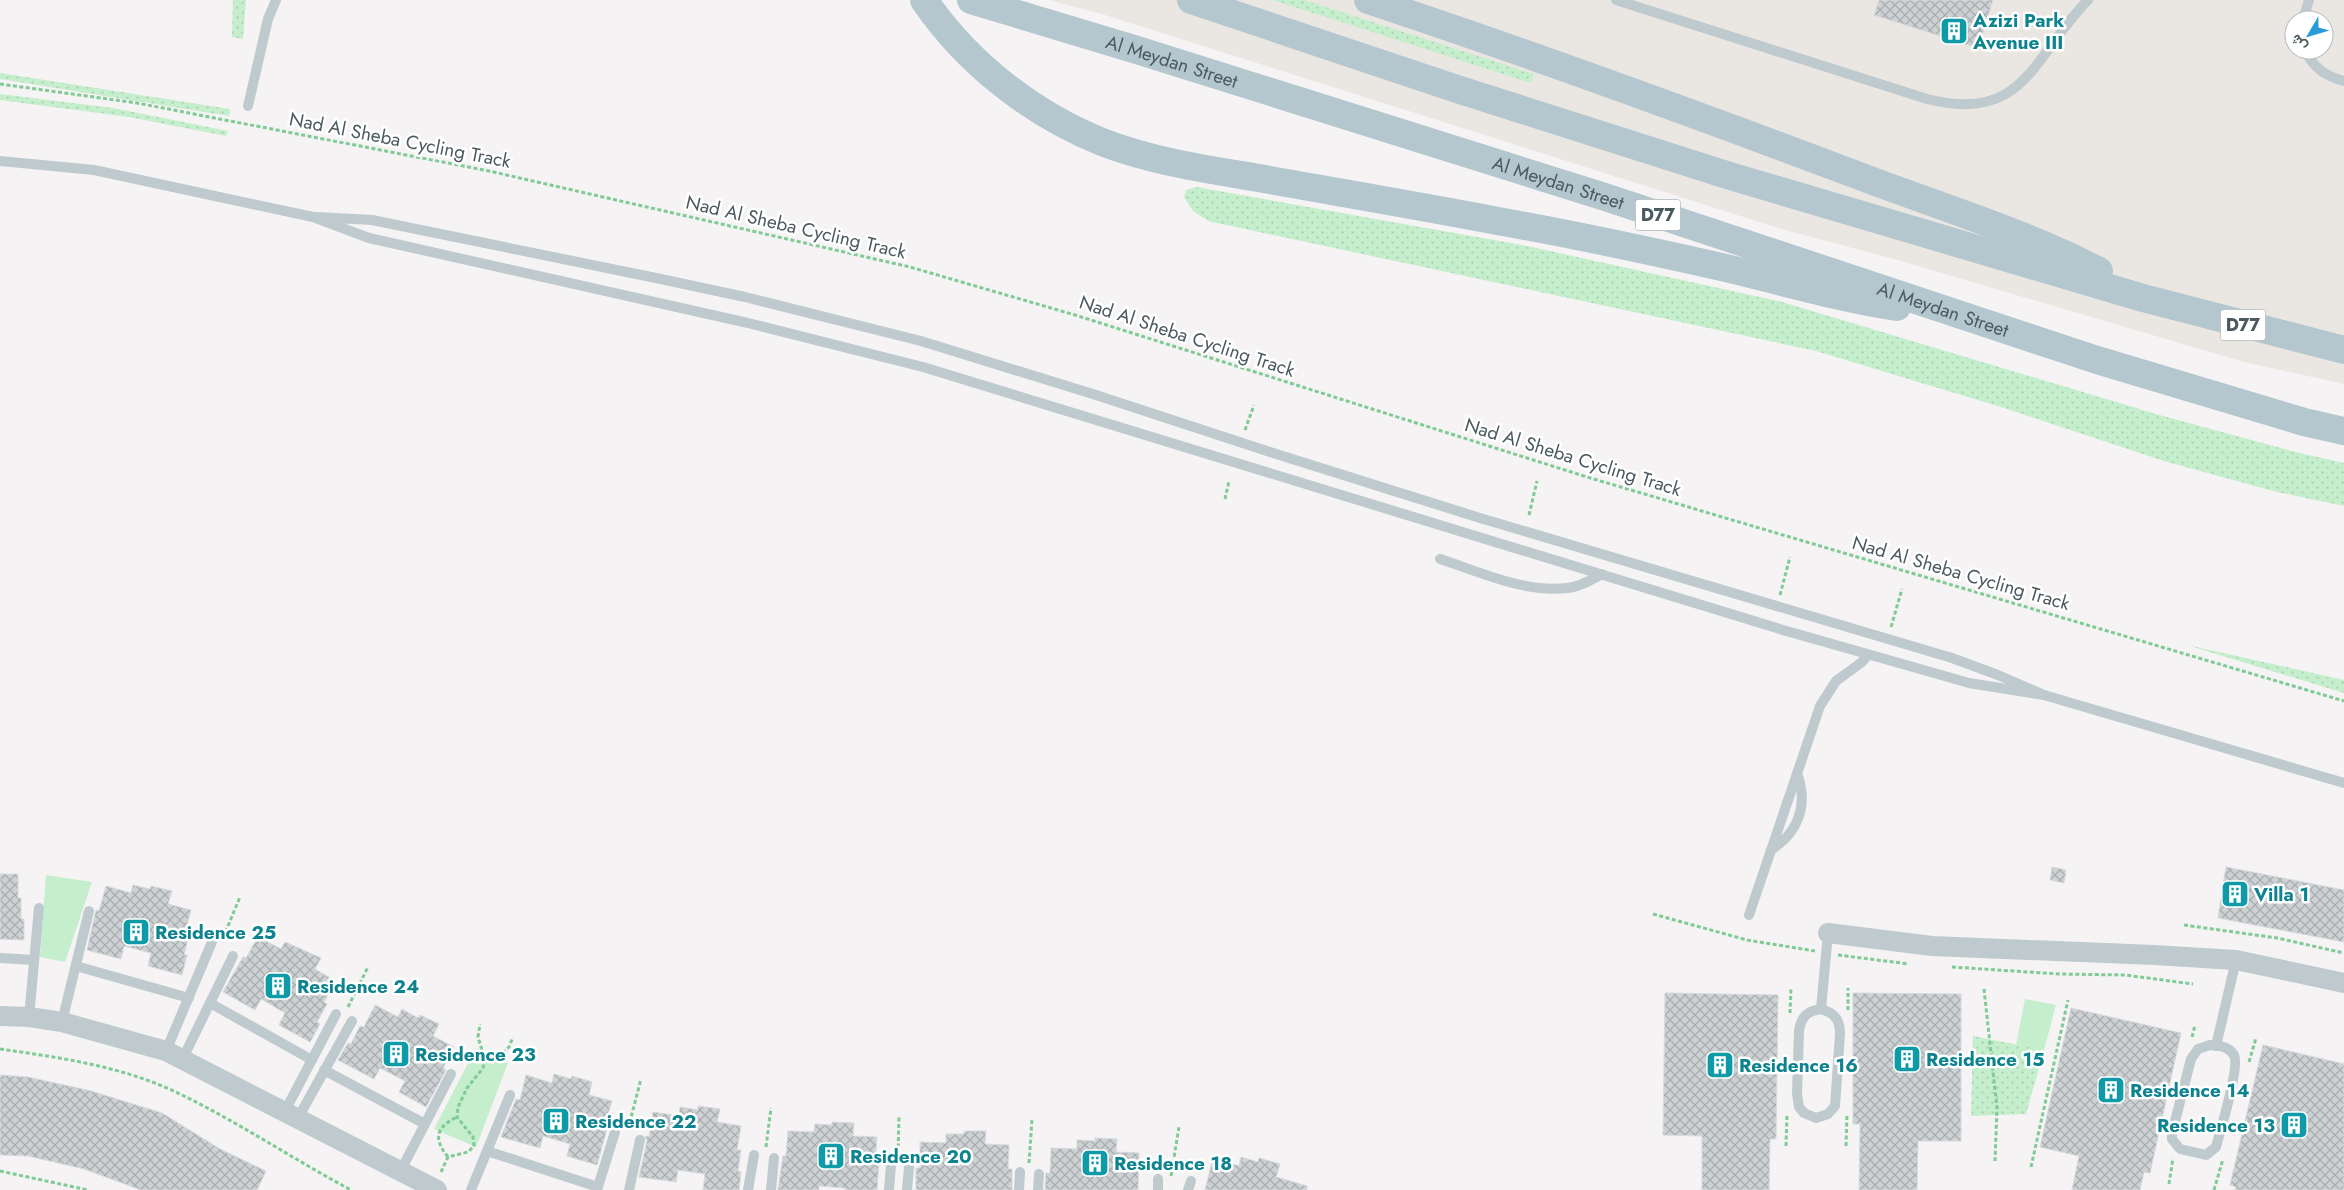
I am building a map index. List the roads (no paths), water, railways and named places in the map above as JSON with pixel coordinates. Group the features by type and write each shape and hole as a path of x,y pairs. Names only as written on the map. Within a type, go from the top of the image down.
{"main road":[{"path":"924,0 950,33 994,77 1026,100 1073,128 1109,144 1161,160 1592,239 1875,304 1979,319"},
{"name":"Al Meydan Street","path":"971,0 1128,47 1605,197 2161,379 2304,422 2344,432"},
{"name":"D77","path":"1191,0 1703,168 2143,298 2344,350"},
{"path":"1368,0 1677,108 2049,248 2112,278 2143,298"}],"street":[{"path":"1828,932 1882,942 1932,946 2236,960 2344,983"},
{"path":"0,1016 29,1017 62,1022 174,1054 435,1189"}],"lane":[{"path":"266,0 268,19"},
{"path":"248,106 268,19 276,0"},
{"path":"1616,0 1928,99 1948,104 1970,106 1988,103 2005,95 2020,84 2068,21 2088,0"},
{"path":"2311,60 2316,67 2325,74 2344,82"},
{"path":"0,161 94,170 313,217 370,238 748,322 923,367 1868,654 1977,685 2044,695"},
{"path":"313,217 352,218 378,222 656,278 824,316 921,341 1480,518 1975,666 2044,695 2344,783"},
{"path":"1440,559 1518,583 1546,589 1568,588 1602,574"},
{"path":"1750,915 1825,696 1843,675 1862,662 1868,654"},
{"path":"1771,850 1786,838 1797,822 1802,804 1798,775"},
{"path":"29,1017 39,908"},
{"path":"62,1022 89,912"},
{"path":"1821,1009 1828,932"},
{"path":"174,1054 189,998 212,942"},
{"path":"174,1054 210,1003 233,956"},
{"path":"0,958 34,960"},
{"path":"2216,1046 2236,960"},
{"path":"76,966 189,998"},
{"path":"210,1003 312,1060"},
{"path":"1821,1009 1830,1012 1836,1017 1840,1025 1840,1034 1835,1106 1828,1114 1816,1118 1804,1113 1797,1101 1799,1031 1800,1022 1805,1015 1813,1010 1821,1009"},
{"path":"291,1114 312,1060 336,1014"},
{"path":"291,1114 324,1070 352,1021"},
{"path":"2204,1046 2216,1046 2230,1050 2236,1063 2216,1147 2206,1155 2200,1155 2180,1149 2172,1139 2172,1133 2193,1053 2204,1046"},
{"path":"324,1070 425,1124"},
{"path":"400,1172 451,1074"},
{"path":"471,1190 510,1095"},
{"path":"487,1151 598,1188 615,1132"},
{"path":"629,1190 640,1140"},
{"path":"748,1190 754,1154"},
{"path":"771,1190 774,1158"},
{"path":"889,1190 891,1165"},
{"path":"906,1190 909,1167"},
{"path":"1019,1190 1030,1173 1038,1190"}],"place":[{"name":"Azizi Park Avenue III","path":"1954,31"},
{"name":"Villa 1","path":"2235,894"},
{"name":"Residence 25","path":"136,932"},
{"name":"Residence 24","path":"278,986"},
{"name":"Residence 23","path":"396,1054"},
{"name":"Residence 15","path":"1907,1059"},
{"name":"Residence 16","path":"1720,1065"},
{"name":"Residence 14","path":"2111,1090"},
{"name":"Residence 22","path":"556,1121"},
{"name":"Residence 13","path":"2294,1125"},
{"name":"Residence 20","path":"831,1156"},
{"name":"Residence 18","path":"1095,1163"}]}
